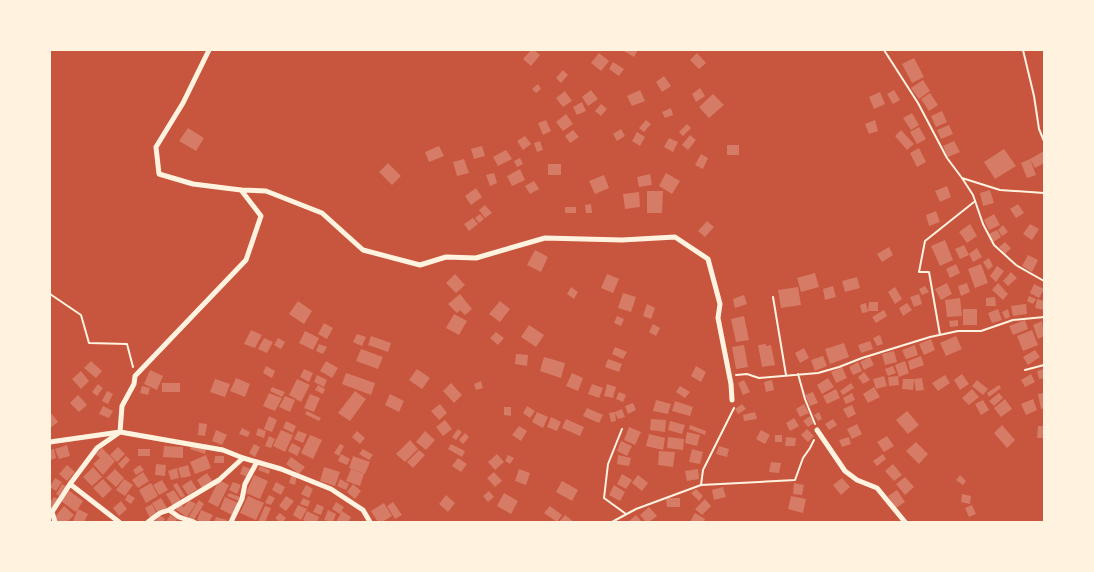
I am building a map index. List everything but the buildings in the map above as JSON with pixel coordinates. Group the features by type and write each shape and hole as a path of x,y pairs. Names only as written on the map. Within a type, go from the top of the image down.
{"street":[{"path":"209,50 183,103 156,147 159,174 193,184 266,191 322,213 363,250 420,265 446,257 476,258 545,238 622,240 675,237 708,260 720,304 718,318 731,384 732,400"},
{"path":"120,432 122,406 134,384 135,376 246,260 261,216 241,190"},
{"path":"817,430 845,471 857,480 877,488 906,522"},
{"path":"55,522 51,512 70,484 97,448 120,432"},
{"path":"50,442 120,432 223,450 281,469 331,489 362,510 370,522"},
{"path":"148,522 160,513 219,480 243,458"},
{"path":"231,522 242,499 245,484 257,462"},
{"path":"70,484 119,522"},
{"path":"168,510 178,520 194,522"}],"path":[{"path":"884,50 918,103 947,158 962,178 975,201 983,224 994,245 1016,265 1044,281"},
{"path":"1023,50 1034,96 1039,129 1044,141"},
{"path":"962,178 1000,190 1044,193"},
{"path":"940,336 928,272 920,272 925,241 975,201"},
{"path":"50,294 81,315 89,343 127,344 135,376"},
{"path":"773,297 786,375"},
{"path":"729,376 747,374 759,378 818,373 839,368 912,342 952,333 981,330 1013,320 1044,317"},
{"path":"1025,370 1044,365"},
{"path":"612,522 626,514 701,485 795,480 799,465 810,448 817,430 805,400 798,374"},
{"path":"701,485 703,470 734,408 732,400"},
{"path":"622,430 608,464 604,498 626,514"}]}
